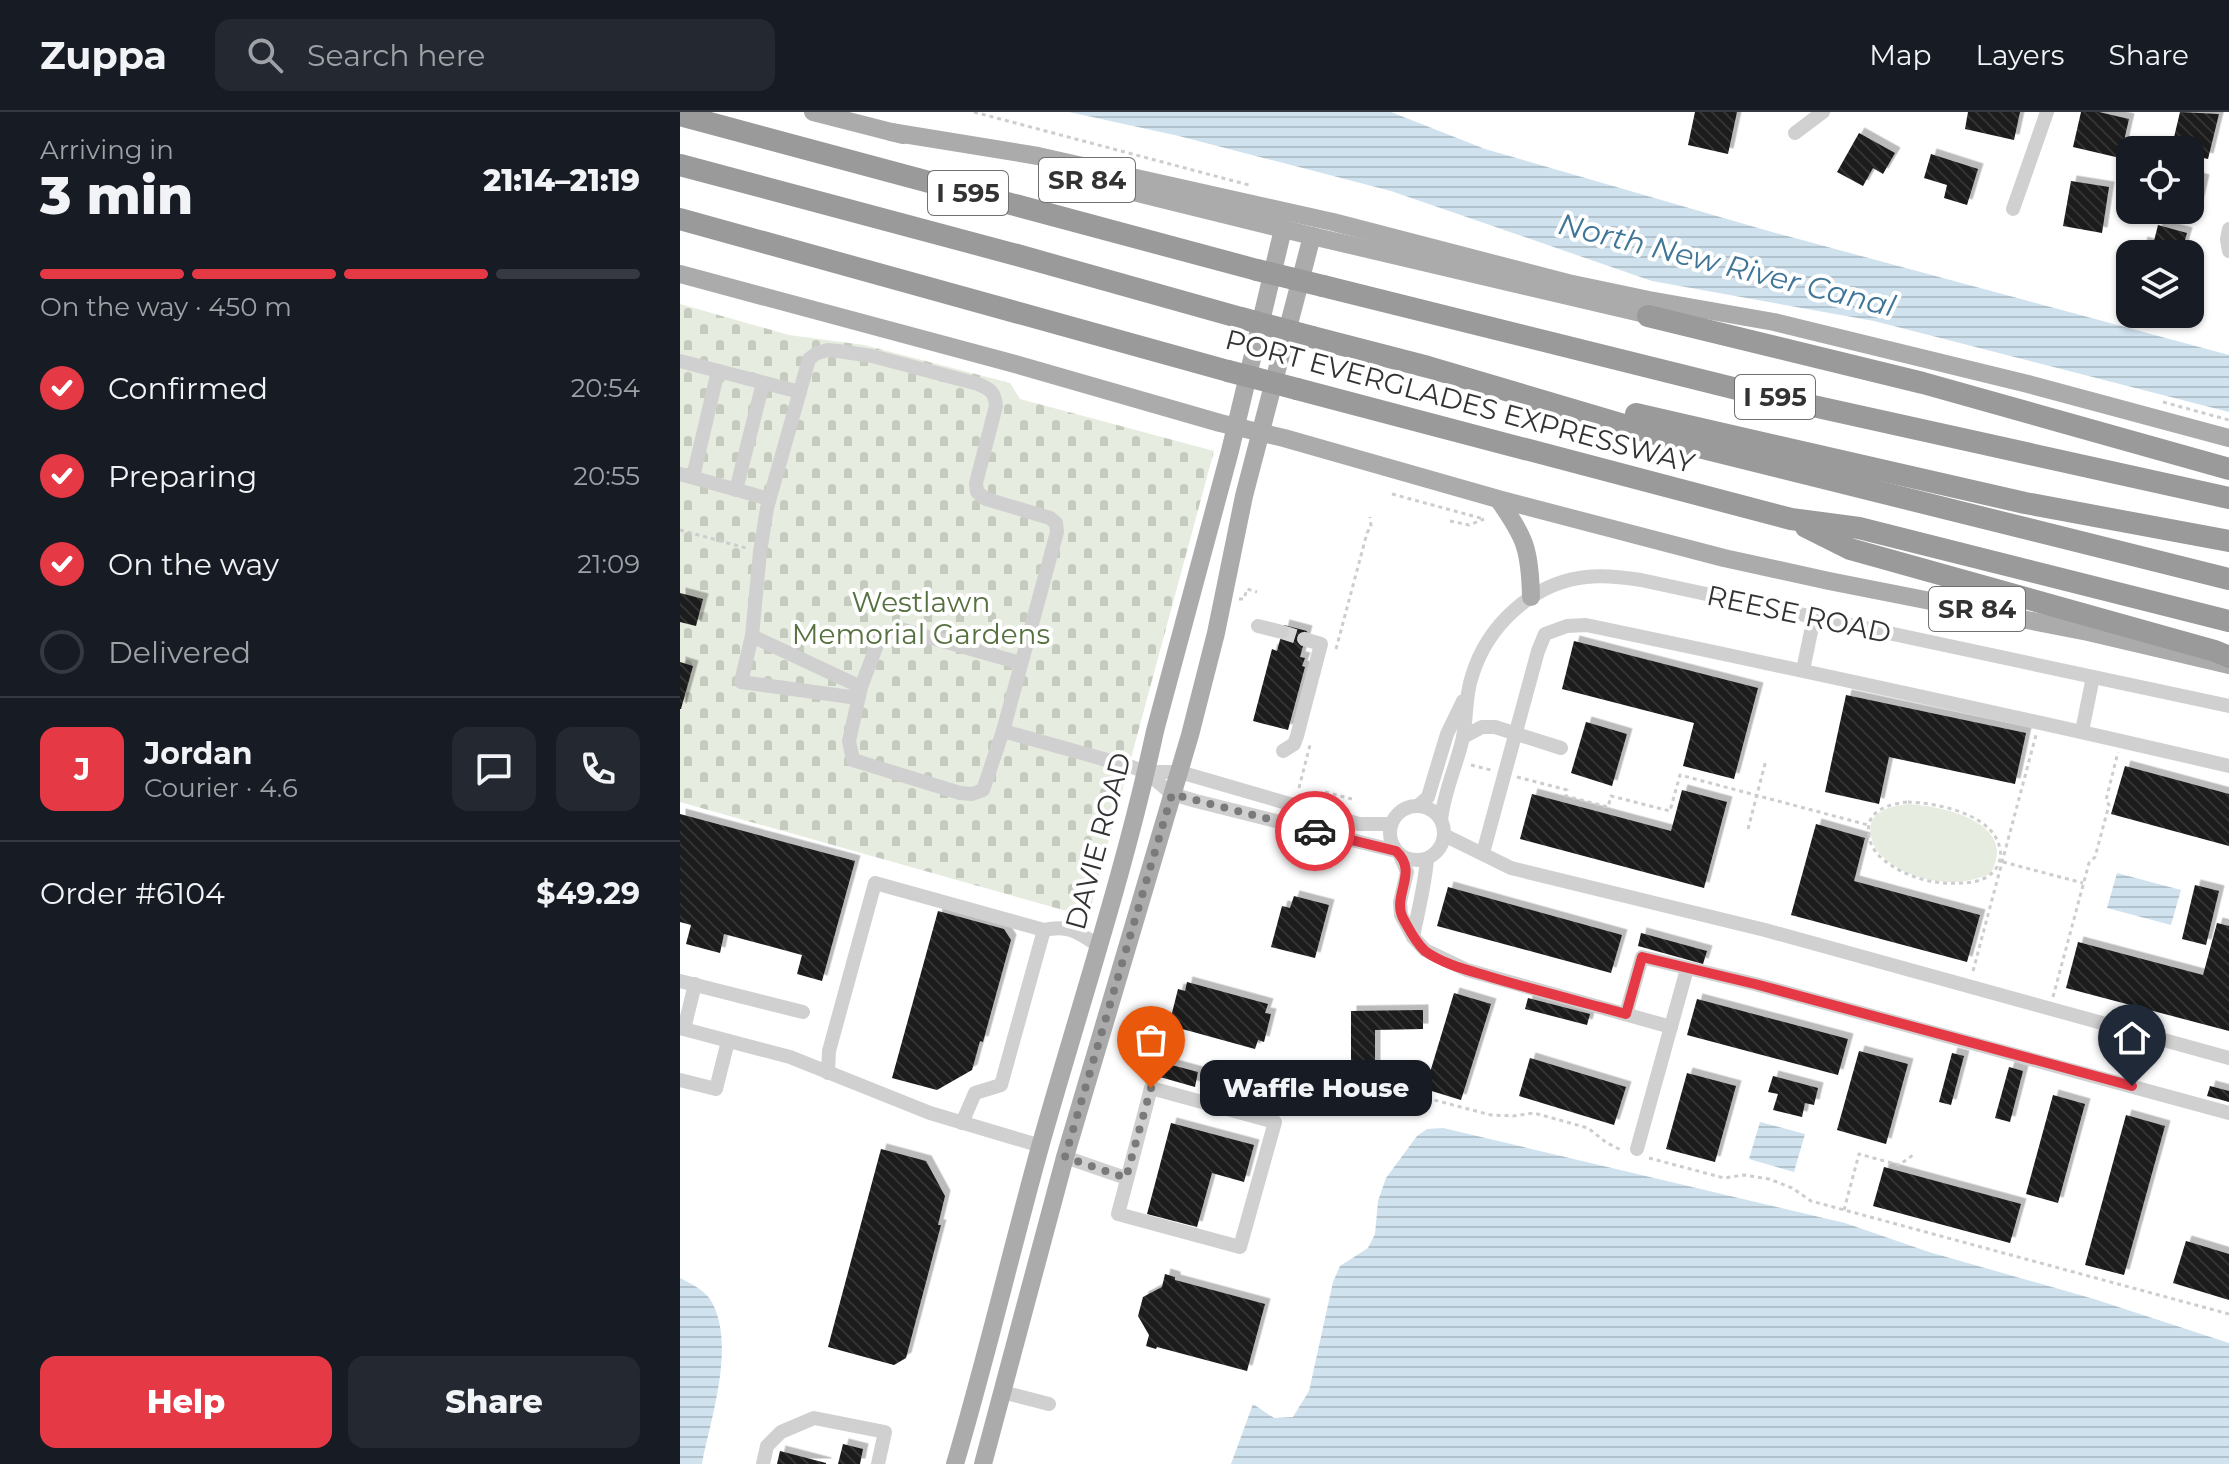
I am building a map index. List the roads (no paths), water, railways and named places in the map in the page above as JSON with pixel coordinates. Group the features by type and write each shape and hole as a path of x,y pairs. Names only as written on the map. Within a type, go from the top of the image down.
{"highway":[{"name":"I 595","path":"680,115 1257,270 1760,394 2229,498"},
{"path":"680,165 1428,367 2025,503 2229,541"},
{"name":"PORT EVERGLADES EXPRESSWAY","path":"680,219 1228,371 1791,519 1859,528 2229,621"},
{"path":"1648,316 1923,383 2229,469"},
{"path":"1428,367 1695,446 2229,579"},
{"path":"1791,519 1850,549 2229,657"}],"main road":[{"name":"SR 84","path":"813,112 853,117 891,132 1648,316 1878,349 2028,384 2229,438"},
{"path":"891,132 1038,156 1333,222 1568,283 1774,322 1878,349"},
{"name":"DAVIE ROAD","path":"955,1464 1146,772 1230,451 1283,229"},
{"name":"DAVIE ROAD","path":"983,1464 1065,1157 1179,772 1216,633 1236,529 1312,236"},
{"name":"SR 84","path":"680,274 1724,558 2088,632 2229,665"},
{"path":"1498,499 1519,528 1526,546 1531,597"}],"street":[{"path":"1795,133 1823,112"},
{"path":"2013,209 2047,112"},
{"path":"2229,229 2229,251"},
{"path":"860,693 741,682 752,636 760,552 769,499 809,359 828,350 872,356 990,389 996,406 976,483 977,492 986,499 1050,518 1056,523 1057,532 1003,731 983,790 972,794 960,793 853,760 849,741 860,693 880,637 900,629 1021,663"},
{"path":"680,361 800,392"},
{"path":"718,371 686,476 769,499"},
{"path":"736,490 763,383"},
{"name":"REESE ROAD","path":"1418,806 1428,797 1447,734 1485,644 1500,625 1531,597 1555,584 1584,577 1641,580 2229,706"},
{"path":"1803,670 1814,617"},
{"path":"1483,853 1538,651 1545,634 1567,626 1586,625 1803,670 2229,766"},
{"path":"1258,626 1282,632"},
{"path":"752,636 860,693"},
{"path":"1283,751 1294,744 1297,736 1321,644 1304,639"},
{"path":"2082,731 2093,677"},
{"name":"REESE ROAD","path":"1442,828 1443,803 1463,737 1468,690"},
{"path":"1463,737 1482,727 1495,727 1561,748"},
{"path":"1003,731 1146,772 1179,772 1359,824 1391,824"},
{"path":"1146,772 1172,794 1398,853 1413,861 1427,859 1439,849 1442,828"},
{"path":"1671,1027 1467,970 1425,950 1413,937 1401,915 1400,902 1407,872 1390,838 1391,824 1401,811 1418,806 1431,810 1442,828 1511,868 1765,930 2229,1058"},
{"path":"1413,937 1427,859"},
{"path":"828,1073 829,1051 875,883 1044,930 1060,926 1099,946"},
{"path":"962,1123 975,1093 1001,1085 1044,930"},
{"path":"1626,1014 1642,957 1755,984 2229,1113"},
{"path":"1636,1153 1687,969"},
{"path":"803,1012 688,982 682,1028 790,1057 930,1113 1041,1146"},
{"path":"680,1080 716,1089 728,1041"},
{"path":"1151,1088 1275,1122 1240,1247 1118,1214 1126,1178 1151,1088"},
{"path":"1065,1157 1126,1178"},
{"path":"1002,1392 1049,1404"},
{"path":"763,1464 767,1446 781,1432 814,1418 885,1432 878,1464"}],"water":[{"name":"North New River Canal","path":"1069,112 1391,112 1485,149 1772,232 2116,325 2116,328 2129,328 2229,355 2229,412 1874,321 1652,281 1391,191 1179,136"},
{"path":"2117,873 2181,890 2171,925 2107,908"},
{"path":"1760,1122 1805,1134 1794,1172 1749,1159"},
{"path":"1443,1128 1845,1223 1929,1252 2094,1299 2229,1343 2229,1464 1231,1464 1253,1404 1274,1418 1293,1417 1309,1391 1333,1282 1340,1266 1368,1248 1375,1234 1378,1201 1386,1178 1417,1136 1427,1129"},
{"path":"680,1278 710,1299 718,1317 721,1337 720,1380 702,1464 680,1464"}],"tunnel":[{"path":"1282,632 1304,639"}],"place":[{"name":"Waffle House","path":"1151,1088"}],"park label":[{"name":"Westlawn Memorial Gardens","path":"921,618"}]}
